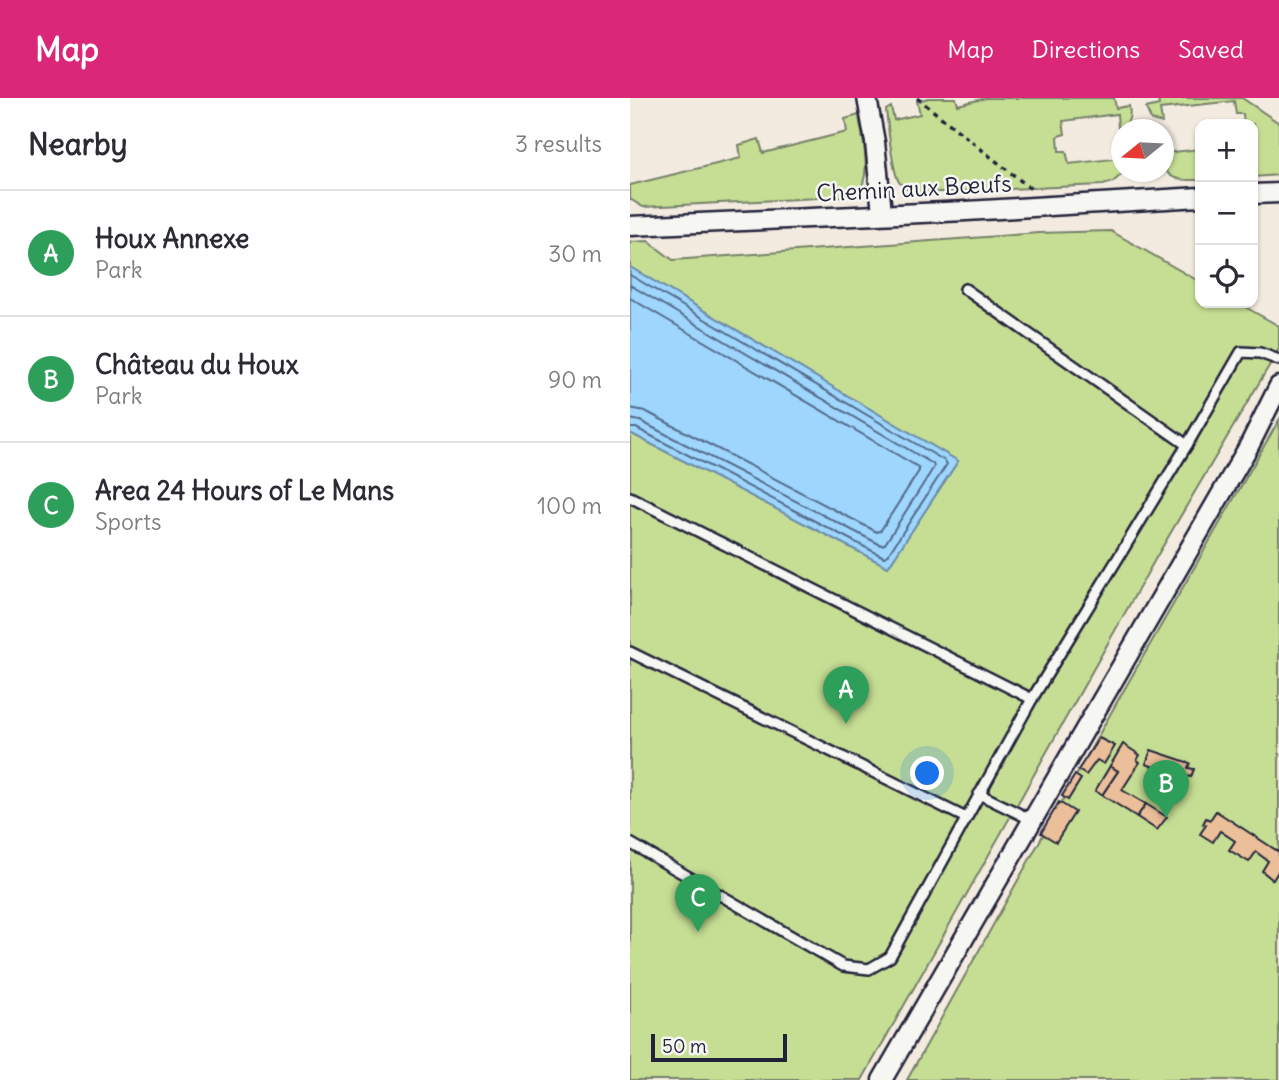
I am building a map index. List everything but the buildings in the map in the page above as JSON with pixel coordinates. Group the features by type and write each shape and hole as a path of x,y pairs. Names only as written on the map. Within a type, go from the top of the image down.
{"street":[{"path":"867,98 875,142 882,213"},
{"path":"1258,194 1279,193"},
{"name":"Chemin aux Bœufs","path":"630,226 1195,197"},
{"path":"882,1080 1250,446 1279,386"}],"lane":[{"path":"965,289 1187,445"},
{"path":"630,843 843,965 869,969 890,957 1032,699 1241,352 1259,353 1279,360"},
{"path":"630,497 1032,699"},
{"path":"630,652 966,818"},
{"path":"979,794 1032,820"}],"path":[{"path":"917,98 1052,205"}],"green space":[{"path":"956,98 958,105 986,98 1114,98 1116,108 1129,106 1130,117 1117,119 1117,114 1063,121 1065,134 1058,136 1059,151 1066,151 1069,164 1111,159 1113,182 1103,185 918,193 905,188 899,182 892,158 886,110 891,107 894,120 920,114 917,101"},
{"path":"1158,98 1242,98 1279,123 1279,175 1258,177 1258,119 1244,119 1243,114 1236,114 1234,101 1160,109 1161,119 1151,119 1146,108 1159,105"},
{"path":"859,115 866,168 856,196 643,207 630,199 630,185 741,158 739,145 759,139 763,153 847,132 845,119"},
{"path":"1195,150 1195,180 1174,177 1174,152"},
{"path":"1111,231 1195,279 1195,308 1247,308 1279,326 1279,349 1157,556 862,1080 630,1080 630,433 888,567 958,461 630,267 630,242 648,241 673,260 1039,233"},
{"path":"1279,420 1279,1080 907,1080 1117,702"}],"water":[{"path":"630,267 958,461 888,567 630,433"}],"place":[{"name":"Houx Annexe","path":"846,724"},
{"name":"Château du Houx","path":"1166,818"},
{"name":"Area 24 Hours of Le Mans","path":"698,932"}]}
